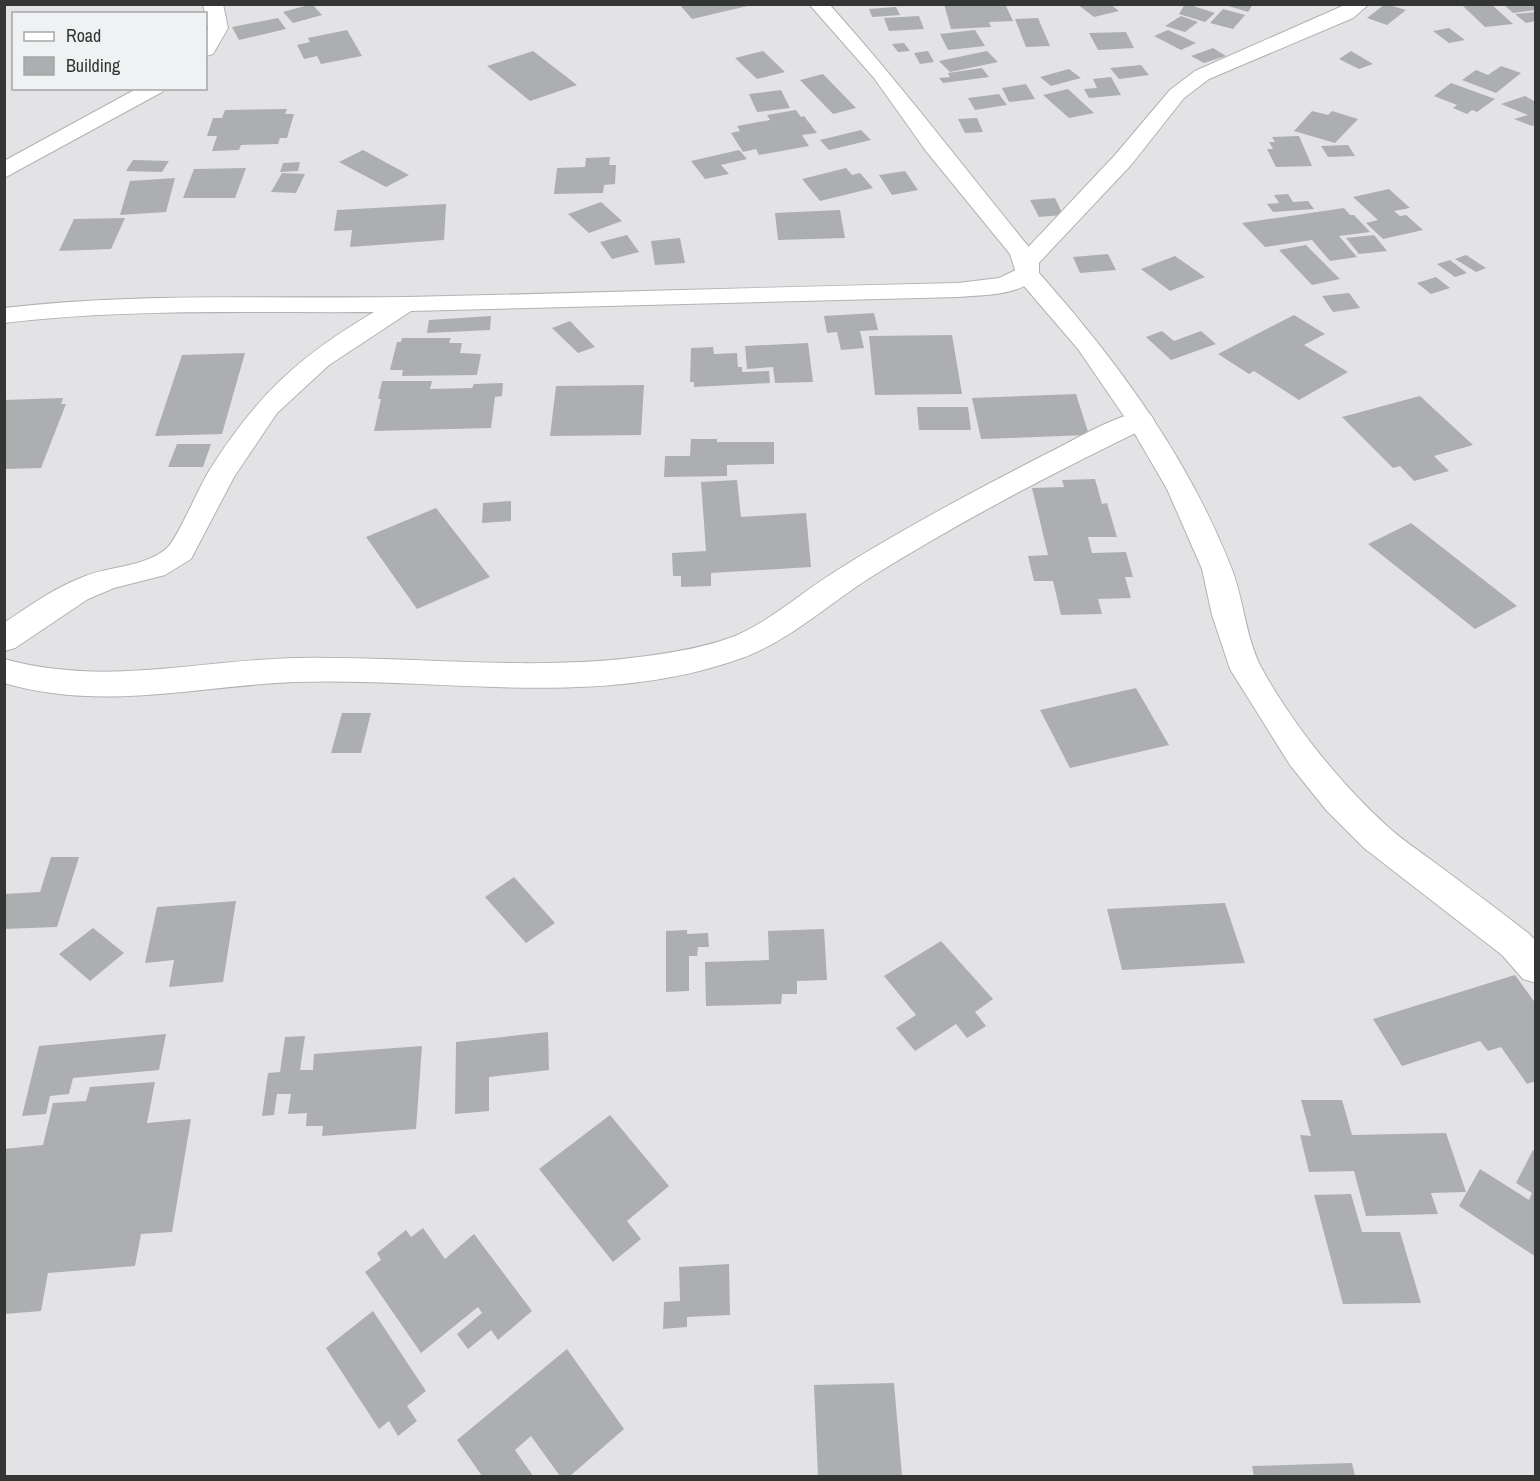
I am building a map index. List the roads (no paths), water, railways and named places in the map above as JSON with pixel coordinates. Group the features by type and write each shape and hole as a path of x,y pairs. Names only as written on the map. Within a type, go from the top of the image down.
{"street":[{"path":"207,48 218,28 213,4"},
{"path":"819,4 881,74 1027,269 1087,343 1140,420 1181,489 1217,569 1227,615 1246,669 1302,756 1339,801 1376,838 1515,944 1536,967"},
{"path":"4,316 53,310 139,307 406,304 958,290 1001,285 1017,281 1123,160 1177,94 1202,75 1346,14 1360,4"},
{"path":"4,171 30,154 151,90"},
{"path":"306,369 335,304"},
{"path":"4,640 33,619 86,588 105,580 160,566 174,559 182,552 220,473 239,444 271,405 306,369 354,334 406,304"},
{"path":"4,671 51,682 106,685 160,683 253,672 345,668 523,676 605,674 678,664 732,650 771,631 855,572 997,490 1140,420"}]}
